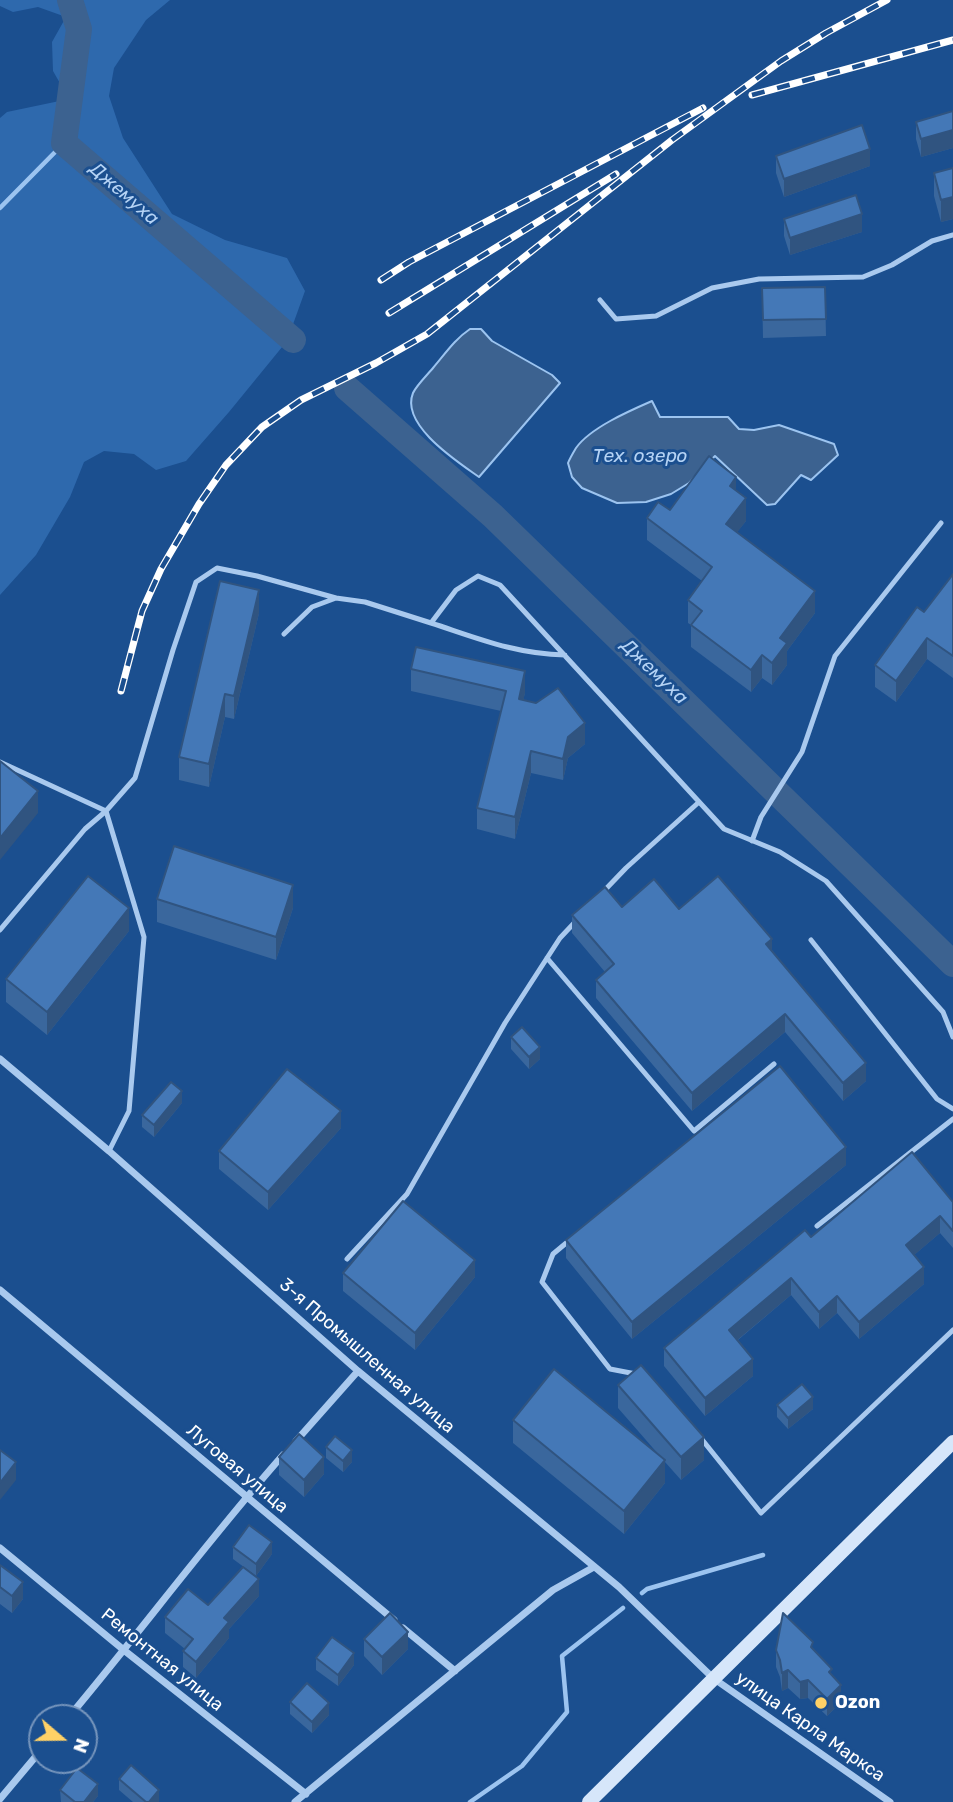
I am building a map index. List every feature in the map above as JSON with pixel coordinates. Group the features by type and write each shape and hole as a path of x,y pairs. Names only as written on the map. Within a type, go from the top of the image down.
{"street":[{"name":"3-я Промышленная улица","path":"0,1059 109,1151 358,1371 619,1587 713,1678"},
{"name":"Луговая улица","path":"0,1290 455,1671"},
{"path":"80,1704 247,1497 358,1371"},
{"path":"589,1802 953,1442"},
{"name":"Ремонтная улица","path":"0,1548 306,1794"},
{"path":"295,1802 553,1590 594,1567"},
{"name":"улица Карла Маркса","path":"713,1678 890,1802"},
{"path":"1,1800 28,1766"}],"lane":[{"path":"600,300 616,319 656,316 712,288 759,279 863,277 892,265 932,241 953,235"},
{"path":"752,841 761,817 802,752 835,656 941,523"},
{"path":"0,930 85,829 106,811 135,778 196,582 217,569 257,576 336,598 365,602 509,649 565,655"},
{"path":"431,623 456,590 478,576 500,585 724,829 780,852 826,881 943,1012 953,1037"},
{"path":"284,634 312,607 336,598"},
{"path":"0,762 106,811 144,937 129,1111 109,1151"},
{"path":"597,898 699,802"},
{"path":"346,1259 407,1194 505,1023 560,938 579,918"},
{"path":"811,940 937,1099 953,1110"},
{"path":"547,958 694,1131 774,1064"},
{"path":"817,1226 953,1119"},
{"path":"573,1238 553,1254 542,1282 610,1369 642,1375"},
{"path":"694,1429 761,1513 953,1330"}],"shaded area":[{"path":"0,0 170,0 146,20 114,68 109,96 123,138 172,214 225,240 287,258 305,291 287,341 186,461 156,470 134,454 104,451 84,462 70,497 36,555 0,595 0,118 7,112 69,99 53,71 52,42 66,17 38,7 13,12 0,6"}],"water":[{"path":"470,329 481,329 492,341 552,375 560,383 479,477 433,441 415,418 411,405 417,387 455,342"},
{"name":"Тех. озеро","path":"652,401 660,417 728,417 739,429 754,430 779,425 834,444 838,455 811,480 801,475 775,504 767,505 715,456 689,483 671,494 646,502 617,503 582,488 572,477 568,463 576,448 600,427"}],"building":[{"path":"953,111 953,130 921,139 916,122"},
{"path":"862,125 870,149 784,179 776,156"},
{"path":"953,168 953,197 941,200 934,173"},
{"path":"856,195 862,214 790,238 784,219"},
{"path":"825,287 826,319 763,320 762,288"},
{"path":"709,456 736,477 730,486 746,498 726,524 815,591 780,638 787,643 772,663 762,655 751,670 691,625 702,611 688,600 712,567 647,518 658,502 670,510"},
{"path":"953,574 953,656 927,638 896,681 875,665 917,607 924,612"},
{"path":"220,581 259,590 234,696 225,694 209,764 179,757"},
{"path":"416,647 525,671 519,699 536,703 558,688 585,723 568,737 563,759 531,751 515,817 477,808 506,691 411,669"},
{"path":"0,761 38,791 0,838"},
{"path":"174,846 293,885 276,937 157,899"},
{"path":"88,876 129,908 47,1012 6,979"},
{"path":"718,876 772,939 766,944 866,1063 843,1083 785,1014 692,1093 596,980 614,964 572,915 605,887 622,907 654,879 679,909"},
{"path":"522,1027 540,1047 529,1057 511,1037"},
{"path":"780,1066 846,1147 632,1322 566,1240"},
{"path":"287,1069 341,1111 268,1192 219,1151"},
{"path":"171,1082 182,1091 154,1125 142,1115"},
{"path":"912,1152 953,1202 953,1231 940,1216 906,1245 924,1267 859,1322 837,1296 819,1312 791,1278 729,1330 753,1359 705,1398 664,1348 805,1230 811,1237"},
{"path":"403,1201 475,1260 415,1333 343,1273"},
{"path":"641,1365 704,1437 681,1457 618,1385"},
{"path":"554,1369 665,1460 624,1511 513,1420"},
{"path":"802,1384 813,1397 788,1418 777,1405"},
{"path":"299,1434 324,1457 304,1480 279,1457"},
{"path":"335,1436 352,1450 343,1461 326,1447"},
{"path":"0,1450 16,1462 0,1483"},
{"path":"249,1525 272,1542 256,1564 233,1547"},
{"path":"0,1565 23,1582 12,1596 0,1587"},
{"path":"243,1567 259,1579 224,1618 229,1622 196,1662 183,1651 193,1639 165,1617 188,1589 208,1605"},
{"path":"390,1613 408,1632 382,1657 364,1639"},
{"path":"783,1613 813,1642 811,1647 832,1669 829,1672 841,1685 827,1699 808,1680 800,1682 788,1670 782,1673 776,1650"},
{"path":"332,1637 354,1653 338,1675 316,1658"},
{"path":"307,1683 329,1703 312,1722 290,1702"},
{"path":"131,1765 159,1790 149,1802 119,1779"},
{"path":"72,1774 85,1774 98,1784 84,1802 75,1802 60,1790"}],"waterway":[{"name":"Джемуха","path":"70,0 79,29 64,143 293,340"},
{"path":"0,208 64,143"},
{"name":"Джемуха","path":"347,388 493,516 953,964"},
{"path":"642,1593 647,1589 763,1555"},
{"path":"470,1802 522,1766 567,1712 562,1656 623,1608"}],"railway":[{"path":"121,691 142,611 161,569 199,504 226,465 262,427 301,400 427,334 672,140 781,61 887,0"},
{"path":"752,95 953,40"},
{"path":"381,280 409,262 703,108"},
{"path":"389,313 616,174"}],"place":[{"name":"Ozon","path":"821,1703"}]}
